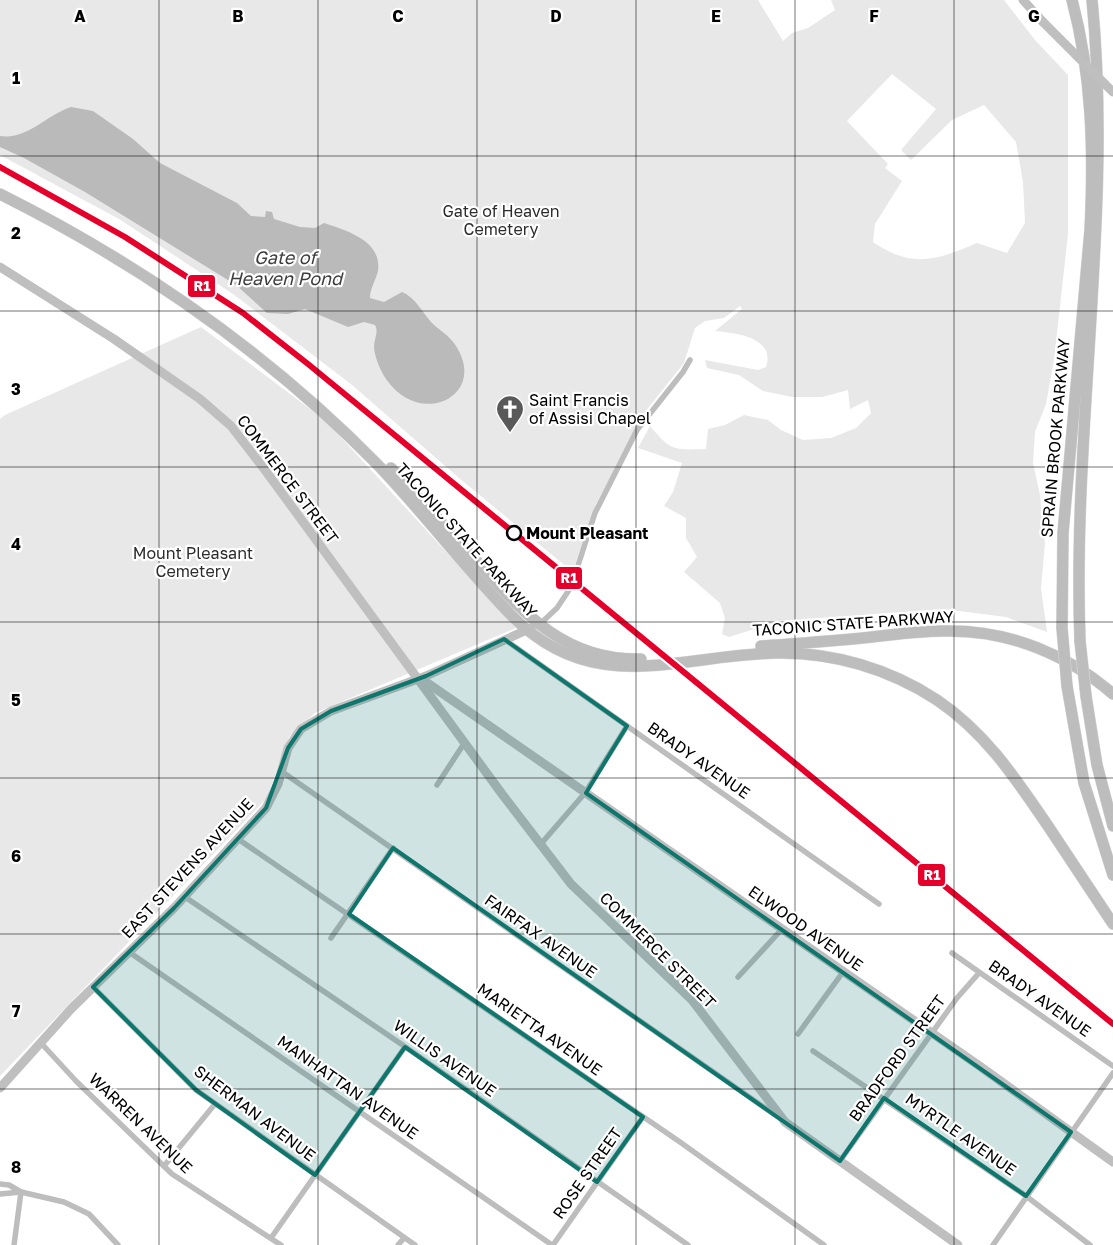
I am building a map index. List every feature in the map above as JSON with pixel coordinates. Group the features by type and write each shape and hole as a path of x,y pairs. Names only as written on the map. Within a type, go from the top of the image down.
{"highway":[{"name":"SPRAIN BROOK PARKWAY","path":"1072,0 1088,85 1092,179 1090,230 1063,533 1062,628 1067,686 1084,783 1113,875"},
{"path":"1092,0 1103,52 1110,106 1113,91"},
{"name":"TACONIC STATE PARKWAY","path":"0,186 89,234 160,277 215,314 275,360 367,444 516,604 539,625 564,642 592,653 617,659 654,662"},
{"name":"TACONIC STATE PARKWAY","path":"0,194 62,226 154,282 216,324 274,369 325,413 378,465 497,601 526,629 553,649 582,661 612,667 921,632 965,631 1002,636 1038,648 1083,671 1113,694"},
{"path":"1107,252 1081,540 1080,641 1086,696 1097,765 1113,826"},
{"name":"TACONIC STATE PARKWAY","path":"687,658 764,654 813,655 873,668 928,694 966,722 998,755 1113,924"}],"street":[{"path":"1023,0 1113,91"},
{"name":"COMMERCE STREET","path":"0,267 114,339 200,399 221,416 261,463 417,679 571,884 692,1000 785,1122 958,1245"},
{"path":"539,625 566,596 579,565 595,513 638,430 683,372 690,360"},
{"name":"EAST STEVENS AVENUE","path":"0,1088 93,987 185,897 266,808 273,796 288,748 301,729 314,720 417,679 526,629 539,625"},
{"name":"BRADY AVENUE","path":"504,639 879,904"},
{"name":"COMMERCE STREET","path":"417,679 426,682 480,720"},
{"name":"ELWOOD AVENUE","path":"480,720 931,1033 1113,1162"},
{"path":"540,845 586,793 628,726"},
{"path":"437,785 465,742"},
{"name":"FAIRFAX AVENUE","path":"281,771 785,1122"},
{"name":"MARIETTA AVENUE","path":"238,839 643,1116 824,1245"},
{"path":"331,938 393,848"},
{"name":"WILLIS AVENUE","path":"185,897 405,1047 688,1245"},
{"path":"738,976 782,929"},
{"name":"MANHATTAN AVENUE","path":"128,952 553,1245"},
{"name":"BRADY AVENUE","path":"952,953 1113,1066"},
{"path":"798,1034 843,972"},
{"name":"BRADFORD STREET","path":"840,1162 931,1033 957,998 979,973"},
{"name":"SHERMAN AVENUE","path":"93,987 196,1090 415,1245"},
{"name":"WARREN AVENUE","path":"41,1042 76,1081 187,1186 281,1245"},
{"path":"271,1238 405,1047"},
{"name":"MYRTLE AVENUE","path":"813,1051 1026,1196 1090,1245"},
{"path":"993,1245 1113,1073"},
{"path":"164,1166 215,1104"},
{"name":"ROSE STREET","path":"553,1245 643,1116"},
{"path":"0,1184 9,1185 21,1192 64,1202 89,1214 118,1245"},
{"path":"0,1194 21,1192"},
{"path":"14,1245 21,1192"},
{"path":"398,1245 404,1238"}],"highlighted area":[{"path":"504,639 627,726 586,793 1071,1132 1026,1196 884,1098 840,1161 393,848 349,914 643,1117 597,1182 405,1047 315,1175 196,1090 93,987 174,908 266,808 288,748 301,729 331,711 426,676"}],"green space":[{"name":"Gate of Heaven Cemetery","path":"0,0 758,0 783,41 792,33 808,28 835,10 831,0 1004,0 1035,40 1068,75 1068,234 1054,360 1046,404 1035,432 1033,463 1040,495 1045,543 1041,588 1047,632 1006,617 943,609 780,621 729,637 722,634 725,618 720,603 684,572 697,557 686,538 686,518 664,506 673,492 682,463 638,448 650,426 668,445 679,449 706,449 708,429 725,425 744,415 768,420 781,430 803,440 831,438 856,428 871,413 868,400 850,409 848,390 822,397 792,397 763,391 739,375 707,368 705,360 758,370 766,367 768,357 760,343 743,335 715,331 742,309 740,306 724,318 705,321 695,328 684,363 645,412 596,504 573,570 568,568 459,478 352,385 233,294 119,219 0,155","holes":["892,74 936,109 901,150 911,160 952,120 984,105 1016,142 1023,182 1025,223 1007,253 977,243 937,257 912,259 900,256 873,242 875,224 902,181 885,168 888,164 847,121"]},
{"name":"Mount Pleasant Cemetery","path":"201,327 326,421 516,628 315,713 289,737 267,798 0,1076 0,419 5,415"}],"water":[{"name":"Gate of Heaven Pond","path":"71,107 93,111 133,139 160,163 237,203 251,216 265,217 266,211 272,212 274,219 300,227 315,228 324,223 362,239 375,252 378,261 378,271 370,298 384,302 402,292 407,294 415,301 431,322 451,339 464,364 463,379 457,392 446,400 432,404 416,402 400,394 386,379 378,364 374,347 375,325 364,322 348,327 305,309 288,314 267,313 236,285 85,192 24,158 0,147 0,136 10,136 28,131"}],"transit line":[{"name":"R1","path":"0,167 125,237 243,313 308,364 1113,1024"}],"place":[{"name":"Saint Francis of Assisi Chapel","path":"510,433"},
{"name":"Mount Pleasant","path":"514,533"}]}
